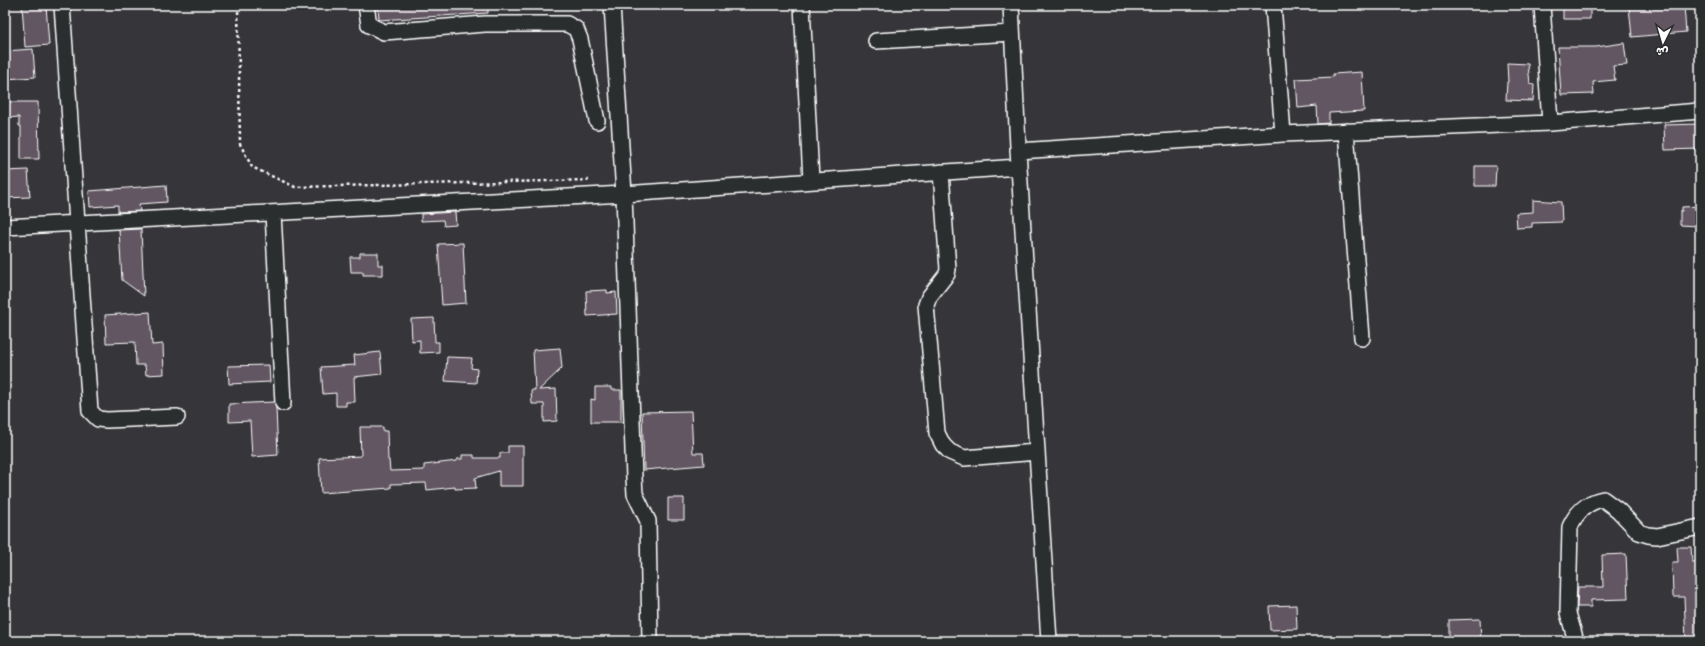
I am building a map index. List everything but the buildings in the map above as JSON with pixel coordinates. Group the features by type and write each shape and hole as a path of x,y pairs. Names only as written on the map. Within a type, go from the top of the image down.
{"street":[{"path":"62,5 90,411 98,419 107,420 177,416"},
{"path":"366,5 369,25 384,32 485,24 567,24 576,29 580,39 597,121"},
{"path":"612,5 624,194 634,478 635,494 648,522 650,641"},
{"path":"802,5 811,180"},
{"path":"1011,5 1018,151 1049,641"},
{"path":"1273,5 1283,134"},
{"path":"1542,5 1550,123"},
{"path":"876,41 1012,33"},
{"path":"1018,151 1283,134 1550,123 1700,111"},
{"path":"1346,131 1362,338"},
{"path":"5,227 624,194 811,180 1019,167"},
{"path":"941,172 948,270 947,274 929,297 926,305 937,433 943,444 950,452 964,458 1037,452"},
{"path":"273,213 283,403"},
{"path":"1576,641 1568,614 1570,527 1575,516 1593,501 1603,499 1618,510 1639,532 1648,535 1656,536 1700,527"}],"path":[{"path":"238,5 240,144 252,167 295,186 590,180"}]}
